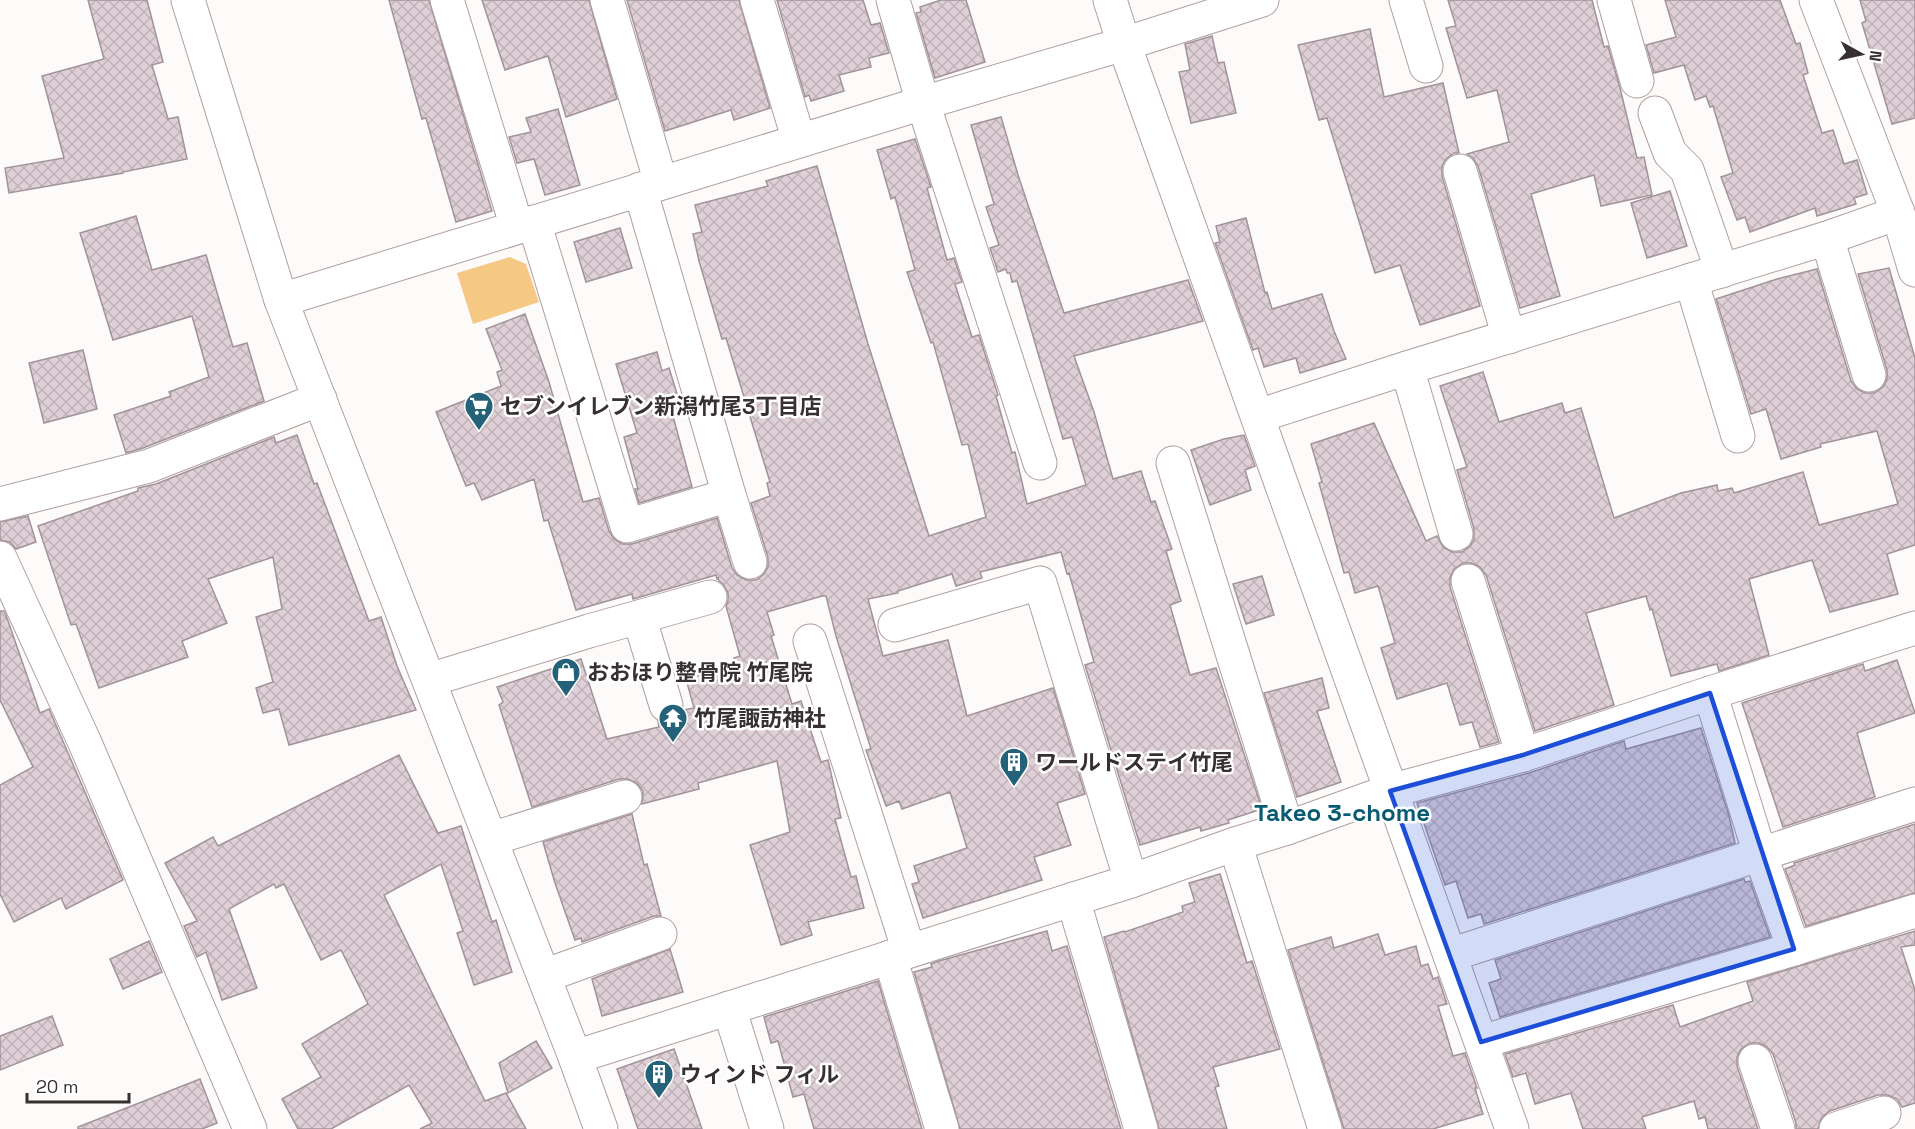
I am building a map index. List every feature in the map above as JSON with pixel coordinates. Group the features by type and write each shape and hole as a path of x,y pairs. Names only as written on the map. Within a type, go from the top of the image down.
{"street":[{"path":"188,0 281,300 544,976 601,1129"},
{"path":"447,0 627,526 729,495"},
{"path":"607,0 729,495 750,562"},
{"path":"757,0 799,141"},
{"path":"893,0 923,103 1040,463"},
{"path":"1110,0 1512,1129"},
{"path":"281,300 1262,0"},
{"path":"1406,0 1426,66"},
{"path":"1614,0 1637,81"},
{"path":"1816,0 1898,213 1915,270"},
{"path":"1655,113 1670,153 1687,170 1722,271"},
{"path":"1460,171 1509,337"},
{"path":"1258,416 1827,238 1898,213"},
{"path":"1827,238 1869,375"},
{"path":"1691,280 1738,436"},
{"path":"1407,368 1456,534"},
{"path":"0,504 149,466 320,399"},
{"path":"1173,462 1287,828"},
{"path":"0,558 85,743 250,1129"},
{"path":"1468,581 1523,755"},
{"path":"895,626 1040,583 1131,881"},
{"path":"429,680 710,597"},
{"path":"639,617 666,705"},
{"path":"575,1057 1131,881 1390,791 1523,755 1915,628"},
{"path":"810,641 899,954 942,1129"},
{"path":"1710,693 1760,854 1794,949"},
{"path":"491,839 625,796"},
{"path":"1450,955 1915,804"},
{"path":"1235,844 1325,1129"},
{"path":"1073,899 1141,1129"},
{"path":"1481,1042 1915,911"},
{"path":"544,976 660,934"},
{"path":"729,1008 767,1129"},
{"path":"1755,1061 1778,1129"},
{"path":"1836,1129 1884,1113"}],"highlighted area":[{"path":"1710,693 1794,949 1481,1042 1390,791 1523,755"}],"shaded area":[{"path":"510,257 526,264 539,302 473,324 457,273"}],"building":[{"path":"88,0 147,0 163,62 152,65 168,119 178,117 187,159 9,193 5,168 64,158 42,76 104,59"},
{"path":"389,0 429,0 492,211 456,222 426,118 422,119"},
{"path":"482,0 589,0 617,99 566,117 548,56 505,70"},
{"path":"627,0 739,0 770,108 734,120 731,110 665,131"},
{"path":"777,0 863,0 871,25 880,23 889,53 869,58 871,67 839,75 844,91 811,101 809,95 805,97"},
{"path":"941,0 966,0 985,62 935,78 916,13 921,12 920,7"},
{"path":"1448,0 1592,0 1604,47 1608,46 1620,88 1637,158 1644,157 1652,195 1601,206 1594,175 1531,194 1560,296 1520,308 1478,166 1467,154 1509,142 1497,90 1467,98 1446,28 1456,26"},
{"path":"1665,0 1780,0 1796,44 1800,43 1808,73 1803,75 1822,133 1833,130 1844,164 1857,160 1867,194 1854,198 1856,204 1817,216 1815,208 1750,232 1745,217 1737,220 1721,177 1733,173 1713,106 1710,107 1706,96 1695,100 1684,65 1654,73 1646,45 1676,37"},
{"path":"1860,0 1915,0 1915,118 1892,124 1862,23 1866,21"},
{"path":"1370,29 1384,97 1443,83 1459,153 1454,153 1446,159 1442,166 1442,176 1480,306 1420,325 1400,265 1375,273 1327,118 1319,120 1298,45"},
{"path":"1212,36 1218,63 1224,62 1236,113 1191,123 1179,72 1190,70 1185,44"},
{"path":"558,109 580,185 545,195 534,159 517,163 509,137 531,132 526,118"},
{"path":"1001,117 1064,313 1188,280 1203,321 1074,356 1094,412 1113,479 1141,471 1151,502 1155,501 1172,549 1166,551 1181,601 1170,605 1190,675 1216,668 1262,809 1228,820 1229,823 1201,831 1200,827 1140,845 1085,665 1094,662 1061,552 980,572 982,578 956,586 952,574 898,591 898,593 868,599 883,656 948,640 967,716 1053,688 1085,794 1057,803 1071,845 1034,857 1042,880 923,918 912,884 919,882 914,866 967,848 950,792 902,809 899,801 886,806 866,750 871,749 826,596 822,596 767,612 774,635 771,636 792,704 801,701 821,762 828,760 841,818 835,819 851,877 856,876 864,908 808,922 812,935 781,945 750,845 790,832 777,761 698,783 699,789 642,804 643,791 637,783 628,779 619,779 532,807 499,705 503,702 497,687 581,659 607,739 659,727 658,721 672,723 684,710 694,708 686,679 736,665 734,658 740,656 726,606 728,593 723,584 716,575 633,599 632,594 576,610 548,520 544,521 534,479 482,500 474,483 466,486 436,412 501,386 497,372 502,370 486,329 525,314 549,382 583,502 599,498 609,531 614,539 622,544 632,544 717,518 732,568 737,575 746,580 756,580 768,567 768,557 751,503 770,496 767,483 770,482 726,338 722,339 699,261 693,234 702,232 695,205 768,186 766,181 817,166 868,344 929,536 986,517 968,444 962,445 933,342 931,343 907,272 915,270 895,197 891,199 877,150 915,139 931,187 927,188 947,260 954,258 962,282 955,284 972,337 979,335 998,395 996,396 1012,453 1015,452 1027,504 1086,485 1072,437 1063,439 1017,281 1012,282 1010,273 1007,273 1006,269 998,272 990,248 999,245 986,207 994,204 971,125"},
{"path":"1670,191 1687,246 1647,258 1631,203"},
{"path":"136,216 152,270 206,255 233,347 247,343 264,401 126,453 114,415 171,396 169,392 209,377 192,316 113,340 80,233"},
{"path":"1246,218 1265,293 1267,292 1272,309 1322,294 1346,359 1300,373 1296,358 1264,367 1258,348 1253,350 1215,243 1220,242 1216,226"},
{"path":"620,228 632,268 586,282 574,242"},
{"path":"1889,268 1915,358 1915,545 1887,554 1898,594 1830,612 1812,560 1749,579 1769,655 1719,671 1717,664 1671,676 1652,609 1650,610 1646,596 1586,613 1614,705 1535,731 1486,575 1480,567 1471,563 1463,563 1454,569 1450,578 1450,587 1499,742 1480,747 1472,722 1460,725 1447,683 1397,699 1381,648 1395,643 1378,586 1355,593 1349,572 1344,573 1319,483 1322,482 1311,444 1374,423 1426,541 1437,536 1443,547 1452,552 1462,552 1470,546 1474,539 1474,529 1457,470 1467,467 1440,386 1483,372 1499,422 1562,403 1565,413 1581,408 1614,518 1681,493 1717,485 1718,491 1732,488 1734,493 1803,472 1819,525 1898,504 1877,431 1820,444 1821,447 1781,459 1766,409 1751,414 1716,299 1777,279 1817,269 1851,381 1857,389 1865,393 1874,393 1883,387 1887,379 1887,370 1858,274"},
{"path":"83,350 97,409 44,423 29,363"},
{"path":"657,352 662,371 669,368 683,413 673,416 692,487 639,503 635,489 638,489 624,437 637,433 616,364"},
{"path":"297,435 314,484 317,483 369,621 381,617 397,666 416,710 289,745 279,709 263,713 256,688 273,682 256,617 282,609 273,557 208,579 227,623 182,641 188,657 99,688 76,624 71,625 38,526 138,491 138,488 156,484 274,437 276,443"},
{"path":"1244,435 1255,466 1245,470 1251,490 1210,505 1191,450"},
{"path":"28,516 36,542 16,549 10,542 0,540 0,522"},
{"path":"1262,576 1274,615 1246,624 1233,584"},
{"path":"0,611 4,611 7,618 40,713 49,709 123,880 66,909 61,898 14,922 0,894 0,785 33,767 0,700"},
{"path":"1897,660 1915,713 1857,733 1875,797 1783,827 1742,703 1863,664 1865,671"},
{"path":"1322,678 1329,708 1317,711 1341,782 1297,797 1264,693"},
{"path":"1701,728 1729,816 1735,843 1484,924 1481,914 1468,918 1456,881 1445,885 1417,803 1529,773 1624,741 1626,749"},
{"path":"399,755 438,833 461,826 492,922 496,920 512,972 474,985 457,933 463,931 441,864 384,895 485,1101 506,1093 526,1129 420,1129 432,1123 409,1085 331,1129 298,1129 282,1099 321,1077 302,1044 368,1004 341,950 321,960 284,884 276,888 274,884 229,909 257,988 222,1000 206,952 197,957 184,926 197,921 165,863 213,837 218,846"},
{"path":"632,814 644,865 647,864 661,916 654,916 582,942 581,938 575,940 543,842"},
{"path":"1915,824 1915,893 1806,926 1785,869 1795,865 1794,863"},
{"path":"1220,874 1247,963 1252,961 1280,1049 1213,1067 1219,1086 1215,1087 1227,1129 1159,1129 1104,937 1183,912 1182,906 1195,902 1189,883"},
{"path":"1744,879 1745,882 1750,881 1770,937 1500,1017 1489,983 1501,979 1495,960"},
{"path":"1047,931 1052,951 1067,946 1121,1129 960,1129 914,972 932,967 931,964 939,961"},
{"path":"1915,931 1915,945 1901,947 1915,990 1915,1103 1902,1107 1897,1099 1888,1095 1878,1095 1830,1111 1822,1117 1818,1129 1796,1129 1773,1054 1759,1043 1750,1043 1741,1049 1737,1057 1737,1066 1758,1129 1708,1129 1705,1117 1699,1119 1694,1101 1642,1117 1646,1129 1583,1129 1571,1093 1535,1104 1526,1073 1513,1077 1505,1054 1673,1005 1680,1027 1753,1001 1747,982"},
{"path":"1378,934 1385,955 1416,946 1421,966 1428,964 1433,979 1438,977 1447,1004 1438,1006 1453,1056 1465,1053 1483,1114 1433,1129 1344,1129 1288,950 1331,937 1334,948"},
{"path":"149,941 162,972 123,989 110,959"},
{"path":"670,949 683,992 602,1016 592,979"},
{"path":"878,981 922,1129 814,1129 804,1094 793,1097 778,1041 771,1043 764,1017"},
{"path":"52,1016 63,1045 0,1070 0,1036"},
{"path":"536,1041 552,1068 508,1093 499,1063"},
{"name":"ウィンド フィル","path":"674,1049 702,1129 638,1129 617,1069"},
{"path":"200,1079 217,1123 202,1129 78,1129 78,1127"}],"place":[{"name":"セブンイレブン新潟竹尾3丁目店","path":"479,432"},
{"name":"おおほり整骨院 竹尾院","path":"566,698"},
{"name":"竹尾諏訪神社","path":"673,744"},
{"name":"ワールドステイ竹尾","path":"1014,788"},
{"name":"ウィンド フィル","path":"659,1100"}],"district":[{"name":"Takeo 3-chome","path":"1342,813"}]}
